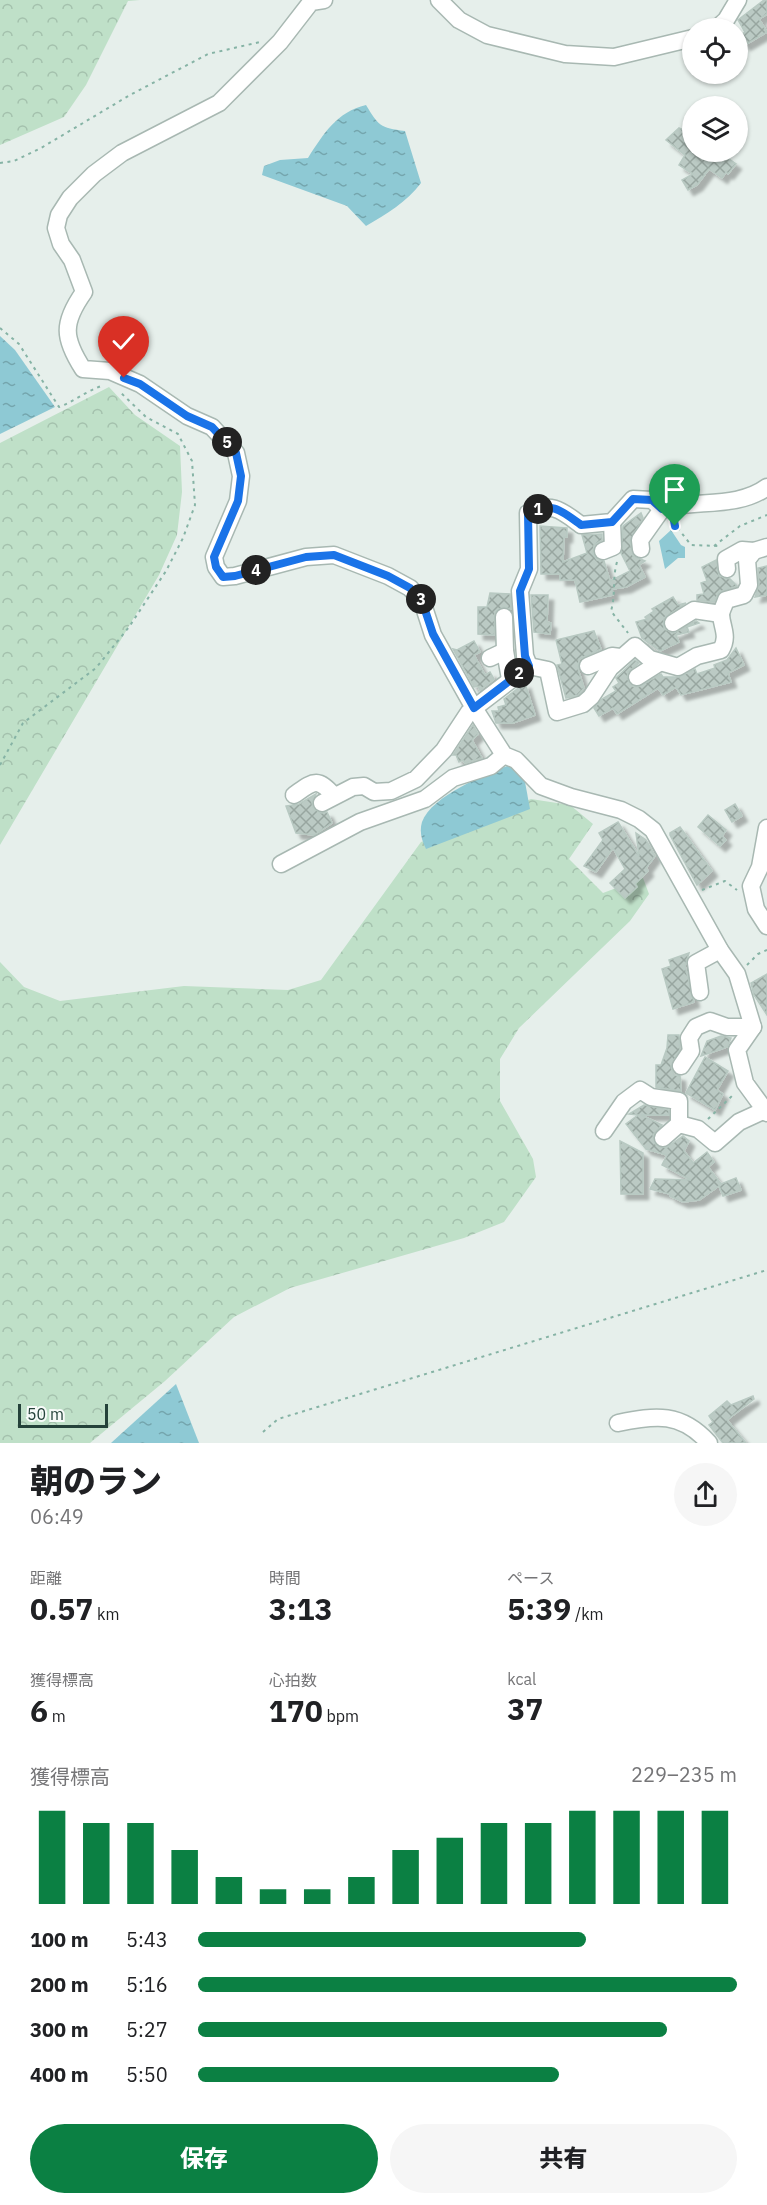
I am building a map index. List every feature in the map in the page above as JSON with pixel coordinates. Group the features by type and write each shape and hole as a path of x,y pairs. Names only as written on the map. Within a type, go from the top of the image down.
{"street":[{"path":"324,0 311,2 280,42 219,103 122,153 94,174 70,198 59,215 56,228 84,292 66,327 70,348 82,369 110,371 140,384 187,416 212,427 236,453 241,476 238,501 214,557 216,567 223,577 235,576 306,557 334,555 388,576 410,588 422,601 433,634 474,708 504,755 516,760 541,786 621,810 639,819 653,830 720,951 737,974 753,1027"},
{"path":"439,0 459,20 487,35 565,54 614,57 682,41"},
{"path":"727,18 738,0"},
{"path":"608,549 612,522 633,499 652,500 668,507 727,502 767,487"},
{"path":"529,666 525,656 520,591 529,569 528,513 536,509 557,507 581,525 612,522"},
{"path":"641,549 640,540 668,507"},
{"path":"727,569 726,559 755,549"},
{"path":"394,811 416,779 444,750 474,708 529,666 548,670 557,712 583,704 620,657 635,645 641,648 650,659 678,667 697,656 721,650 725,643 725,626 721,614 726,600 744,595 749,585 747,560 755,549"},
{"path":"673,623 694,610 721,614"},
{"path":"504,617 497,655 510,680"},
{"path":"588,666 612,656 620,657"},
{"path":"637,677 658,663"},
{"path":"281,864 360,822 425,800 453,778 491,766 504,755"},
{"path":"294,795 317,782 323,783 328,800 353,787 364,786 374,792 391,791 416,779"},
{"path":"767,828 760,867 751,886 756,909 767,926"},
{"path":"700,992 696,963 720,951"},
{"path":"681,1066 691,1051 689,1038 696,1027 710,1021 727,1026 753,1027"},
{"path":"680,1124 698,1129 715,1143 739,1122 765,1112 745,1083 736,1050 753,1027"},
{"path":"604,1131 624,1102 640,1090 651,1097 679,1101 680,1124"},
{"path":"663,1138 680,1124"},
{"path":"618,1422 648,1417 676,1419 695,1428 709,1443"}],"path":[{"path":"0,163 14,161 41,148 129,95 208,54 265,41 280,42"},
{"path":"0,328 19,344 58,407 71,402 83,392 110,381"},
{"path":"0,765 23,723 96,668 129,627 166,571 183,538 195,505 192,461 178,434 146,417 117,388"},
{"path":"668,507 672,510 675,526 691,545 755,549"},
{"path":"714,546 740,526 767,515"},
{"path":"608,549 617,561 613,576 616,594 611,611 641,648"},
{"path":"692,898 714,884 725,882 740,893"},
{"path":"698,1129 745,1083"},
{"path":"263,1432 278,1419 767,1270"}],"green space":[{"path":"0,0 140,0 128,1 86,85 64,117 0,145"},
{"path":"109,387 135,415 180,446 182,492 177,535 159,575 0,845 0,443"},
{"path":"531,799 570,805 593,824 569,859 603,893 643,878 649,894 630,921 519,1028 500,1059 500,1101 533,1159 536,1177 504,1222 464,1238 290,1288 234,1317 165,1381 90,1443 0,1443 0,962 24,987 60,1001 184,986 288,990 321,980 421,842"}],"water":[{"path":"366,105 385,127 405,131 421,183 403,202 366,226 347,206 262,175 264,166 280,160 308,158 339,118"},
{"path":"0,336 15,350 55,407 0,434"},
{"path":"671,530 681,545 685,547 685,558 678,558 665,569 659,541"},
{"path":"510,765 525,782 530,809 426,849 421,836 421,826 427,812 436,803 460,787"},
{"path":"176,1384 199,1443 111,1443"}],"building":[{"path":"767,0 767,14 759,19 767,32 748,43 748,18 741,18"},
{"path":"679,128 682,129 682,153 666,140"},
{"path":"682,160 682,162 733,162 736,164 722,178 709,169 697,185 688,190 682,180 693,174 679,165"},
{"path":"641,513 643,518 630,541 633,556 645,561 639,565 645,577 626,587 612,589 613,595 580,602 575,580 560,580 560,574 541,574 540,526 567,528 567,537 564,537 563,562 587,553 582,535 602,534 602,540 594,545 593,554 597,560 604,561 610,581 630,571 621,553 623,526"},
{"path":"716,560 719,576 730,579 737,586 719,592 714,602 697,600 697,595 704,594 701,583 707,581 702,567"},
{"path":"767,566 767,595 755,597 759,585 758,568"},
{"path":"490,593 510,594 511,609 503,607 495,612 494,635 478,634 478,607 487,607"},
{"path":"531,595 548,595 547,622 551,623 550,634 534,632"},
{"path":"673,597 678,605 686,603 664,618 664,629 674,633 696,621 699,623 687,627 689,632 676,635 679,642 660,651 642,638 636,622 647,619 645,617 654,611 652,609"},
{"path":"594,631 601,649 579,659 578,669 584,688 578,695 566,698 557,665 562,664 556,640"},
{"path":"474,641 480,652 474,655 485,675 490,672 494,679 480,690 478,686 474,687 453,649 457,650"},
{"path":"736,648 744,665 728,673 731,682 681,695 676,687 663,695 658,688 617,714 613,708 599,716 594,708 602,699 616,691 613,687 619,683 616,678 635,660 639,663 628,672 627,678 632,686 638,687 661,674 663,677 679,677 695,669 697,674 715,668 714,665 727,660"},
{"path":"525,683 535,715 513,723 496,723 492,711 499,711 498,707 506,705 504,699"},
{"path":"473,725 478,734 472,740 482,758 465,763 463,760 459,762 456,755 453,755"},
{"path":"316,794 312,802 313,808 321,813 327,812 332,823 314,835 296,833 286,806 299,804"},
{"path":"735,804 742,816 732,822 725,810"},
{"path":"708,815 726,830 722,836 726,840 720,846 698,827"},
{"path":"618,822 639,856 636,833 646,840 655,856 646,868 648,871 635,884 637,887 625,898 610,883 625,869 613,848 596,872 584,866 603,840 599,833"},
{"path":"680,827 712,871 697,885 670,835"},
{"path":"689,953 685,966 694,1002 673,1009 662,969 671,966 669,960"},
{"path":"767,974 767,1015 754,995 751,983"},
{"path":"668,1035 679,1035 680,1049 671,1066 674,1075 680,1076 681,1091 656,1087 656,1065 661,1065 667,1048"},
{"path":"721,1036 731,1038 727,1047 701,1056 707,1041"},
{"path":"705,1057 728,1071 717,1090 723,1094 715,1110 686,1093"},
{"path":"644,1105 669,1110 669,1115 641,1115 662,1125 653,1135 656,1145 666,1148 683,1136 689,1141 684,1151 693,1163 707,1152 714,1162 708,1167 721,1184 736,1178 741,1190 723,1196 719,1186 699,1200 683,1202 670,1194 650,1189 655,1179 691,1180 662,1165 667,1155 646,1149 626,1124 638,1115 629,1114"},
{"path":"620,1141 643,1153 643,1194 621,1194"},
{"path":"753,1396 754,1399 727,1420 746,1443 723,1443 709,1425 713,1422 709,1416 727,1401 731,1405"}],"route":[{"path":"124,378 140,384 187,416 199,419 212,427 236,453 241,476 238,501 214,557 216,567 223,577 235,576 306,557 334,555 388,576 410,588 422,601 433,634 474,708 529,666 525,656 521,624 520,591 529,569 528,513 536,509 557,507 581,525 612,522 633,499 652,500 662,509 675,506 672,510 675,526"}]}
